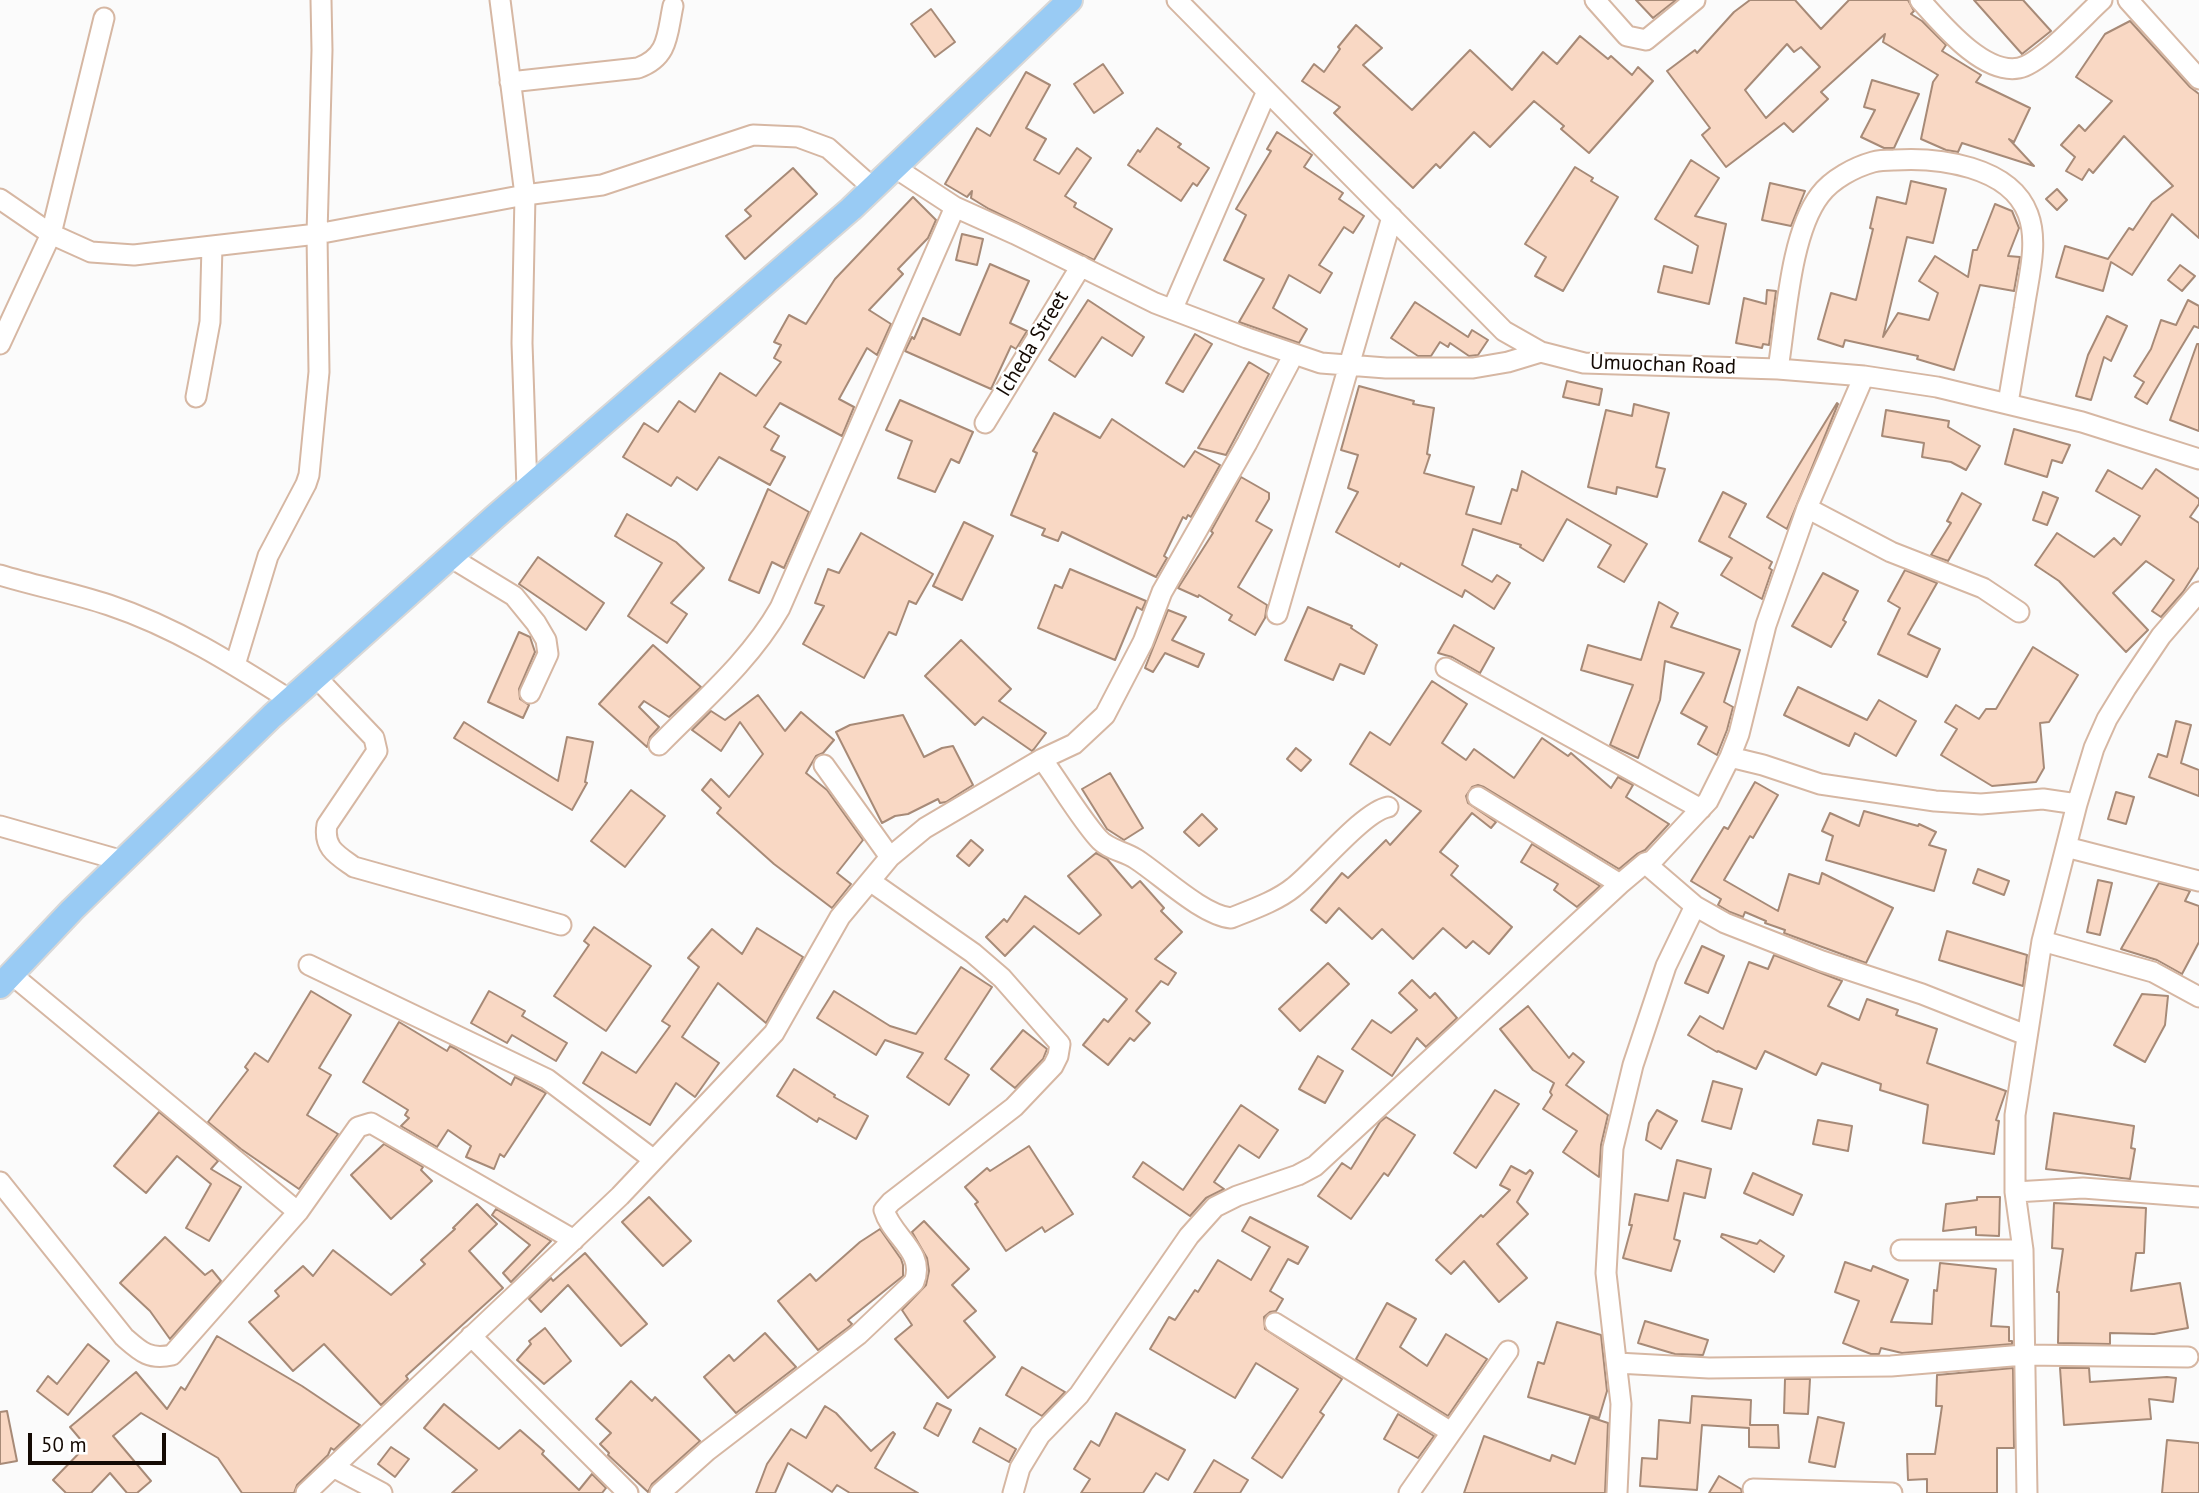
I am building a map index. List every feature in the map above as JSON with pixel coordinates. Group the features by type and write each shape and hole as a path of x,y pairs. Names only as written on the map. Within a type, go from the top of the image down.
{"main road":[{"path":"6,980 123,861 290,700 527,489 873,188 1070,0"}],"street":[{"path":"235,665 268,556 309,475 319,372 317,234 321,0"},
{"path":"500,0 525,195 522,343 527,489"},
{"name":"Umuochan Road","path":"1177,0 1504,331 1541,352 1584,363 1778,369 1864,376 1937,387 2082,422 2199,459"},
{"path":"1595,0 1627,36 1646,40 1695,0"},
{"path":"1920,0 1958,43 1987,61 2004,67 2019,68 2039,58 2102,0"},
{"path":"2128,0 2199,79"},
{"path":"510,82 638,68 651,64 665,46 673,6"},
{"path":"0,344 51,234 104,18"},
{"path":"1173,308 1267,91"},
{"path":"0,199 51,234 91,252 134,255 317,234 525,195 602,185 753,135 799,137 828,148 873,188"},
{"path":"1778,369 1798,243 1807,218 1820,195 1837,178 1874,161 1913,158 1958,163 1993,176 2013,192 2028,213 2033,234 2031,265 2008,403"},
{"path":"894,167 955,207 1155,303 1321,363 1387,368 1473,368 1508,362 1541,352"},
{"path":"659,745 748,653 766,632 780,608 955,207"},
{"path":"1277,614 1392,218"},
{"path":"196,397 210,322 212,246"},
{"name":"Icheda Street","path":"985,423 1081,266"},
{"path":"306,1493 620,1196 774,1033 840,917 890,857 925,828 1042,759 1074,744 1105,715 1143,642 1162,592 1294,354"},
{"path":"1013,1493 1020,1468 1040,1435 1079,1395 1189,1236 1215,1207 1315,1166 1620,884 1645,863 1652,861 1708,801 1739,734 1766,625 1807,508 1864,376"},
{"path":"1807,508 1891,552 1983,587 2020,612"},
{"path":"450,557 514,596 527,610 546,640 548,654 530,693"},
{"path":"0,575 109,605 198,643 290,700"},
{"path":"2027,1493 2023,1250 2015,1192 2015,1115 2042,941 2077,804 2094,748 2107,719 2161,636 2199,592"},
{"path":"1446,668 1701,809"},
{"path":"316,677 374,738 377,751 327,825 325,837 335,853 354,867 561,925"},
{"path":"1730,757 1820,783 1935,802 1981,804 2043,799 2077,804"},
{"path":"1042,759 1100,840 1133,857 1207,910 1221,917 1231,918 1292,889 1366,820 1380,809 1388,807"},
{"path":"824,765 890,857"},
{"path":"1478,797 1620,884"},
{"path":"0,826 123,861"},
{"path":"2066,847 2199,881"},
{"path":"1645,863 1695,906 1725,923 1822,961 1922,994 2026,1035"},
{"path":"660,1493 707,1451 858,1335 914,1282 918,1272 913,1254 884,1210 1014,1107 1056,1061 1060,1044 1002,978 973,953 870,881"},
{"path":"1617,1493 1621,1404 1606,1273 1613,1148 1633,1065 1661,978 1695,906"},
{"path":"2042,941 2153,972 2199,997"},
{"path":"309,965 547,1079 654,1160"},
{"path":"6,980 298,1212"},
{"path":"0,1182 124,1338 141,1352 157,1358 172,1355 298,1212 358,1127 371,1123 574,1240"},
{"path":"2015,1192 2083,1188 2199,1197"},
{"path":"1900,1250 2023,1250"},
{"path":"1275,1323 1451,1432"},
{"path":"471,1336 628,1493"},
{"path":"1409,1493 1508,1351"},
{"path":"1617,1363 1709,1368 1891,1366 2024,1355 2188,1357"},
{"path":"333,1467 382,1493"},
{"path":"1754,1489 1892,1493"}],"building":[{"path":"1636,0 1676,0 1653,18"},
{"path":"1750,0 1795,0 1821,29 1849,0 1908,0 1914,11 1911,14 1946,45 1942,51 1981,75 1976,82 2030,108 2014,142 2009,139 2034,166 1962,143 1958,152 1921,139 1933,82 1938,75 1883,42 1885,34 1821,92 1828,99 1793,132 1784,123 1726,167 1702,135 1710,128 1667,71 1695,50 1697,53 1734,12","holes":["1787,44 1794,52 1801,47 1820,67 1766,118 1745,90"]},
{"path":"1974,0 2023,0 2051,31 2022,54"},
{"path":"931,9 955,42 935,57 911,24"},
{"path":"2130,21 2199,94 2199,238 2172,214 2132,275 2111,262 2103,291 2056,277 2065,246 2108,259 2129,228 2133,230 2152,202 2173,186 2124,136 2093,173 2089,169 2082,180 2066,171 2075,157 2061,145 2079,125 2085,131 2112,101 2076,77 2105,34"},
{"path":"1356,25 1382,48 1363,65 1412,110 1470,50 1512,90 1543,52 1557,64 1580,36 1608,59 1611,56 1632,75 1638,67 1653,81 1589,153 1561,129 1564,126 1534,101 1490,147 1474,132 1440,168 1436,164 1413,188 1334,113 1340,107 1302,81 1314,64 1324,72 1340,49 1338,47"},
{"path":"1103,64 1123,93 1094,113 1074,84"},
{"path":"1026,72 1050,85 1026,128 1046,139 1034,160 1059,174 1077,148 1091,158 1065,196 1076,203 1074,207 1112,229 1094,260 989,209 971,198 972,191 967,197 945,184 977,128 990,136"},
{"path":"1872,80 1919,94 1894,148 1884,148 1861,137 1875,110 1864,107"},
{"path":"1157,128 1181,144 1178,147 1209,168 1197,186 1193,183 1181,201 1128,165"},
{"path":"1277,132 1312,155 1304,167 1343,193 1339,199 1364,216 1353,233 1344,227 1319,265 1332,273 1320,293 1289,275 1273,308 1307,329 1299,343 1239,322 1264,279 1224,260 1246,215 1236,209 1271,151 1267,149"},
{"path":"1691,160 1719,178 1695,216 1726,224 1709,304 1658,292 1664,266 1692,273 1698,246 1655,219"},
{"path":"1575,167 1593,178 1591,181 1618,197 1563,291 1535,276 1546,257 1525,244"},
{"path":"793,168 817,194 745,259 726,236 751,216 745,210"},
{"path":"1911,181 1946,189 1933,243 1907,237 1883,337 1898,313 1929,320 1938,293 1919,281 1935,256 1968,277 1973,250 1977,250 1995,204 2012,211 2019,228 2008,256 2020,257 2014,291 1980,285 1954,370 1917,359 1918,356 1845,340 1843,347 1818,339 1831,293 1856,300 1873,229 1870,228 1877,197 1906,204"},
{"path":"1770,183 1805,191 1791,226 1762,220"},
{"path":"2057,189 2067,200 2057,210 2046,199"},
{"path":"913,197 936,220 928,238 898,269 903,274 869,310 891,324 877,355 867,348 839,399 854,407 842,436 780,403 764,427 779,436 771,450 785,457 770,485 719,457 697,490 677,477 671,486 623,457 644,423 658,432 679,401 695,412 720,373 756,396 781,362 774,358 781,345 774,342 789,315 806,324 835,279"},
{"path":"962,234 983,239 977,265 956,260"},
{"path":"990,264 1029,281 1010,323 1027,331 1016,349 1011,346 991,389 905,351 912,337 914,339 923,318 960,335"},
{"path":"2180,265 2195,276 2182,291 2168,280"},
{"path":"1767,290 1776,291 1769,345 1763,344 1762,348 1736,343 1744,298 1766,304"},
{"path":"1088,300 1144,337 1132,356 1102,337 1075,377 1049,360"},
{"path":"2188,300 2199,306 2199,328 2194,326 2147,404 2135,397 2144,382 2134,376 2151,349 2161,320 2176,325"},
{"path":"1415,302 1468,337 1472,330 1488,340 1478,355 1469,356 1450,343 1448,347 1440,342 1431,356 1418,356 1391,338"},
{"path":"2107,316 2127,326 2111,361 2104,357 2091,400 2076,396 2088,355"},
{"path":"1195,334 1212,344 1183,392 1166,383"},
{"path":"2199,344 2199,431 2170,420"},
{"path":"1249,362 1269,374 1226,455 1198,448"},
{"path":"1567,381 1602,389 1599,405 1563,397"},
{"path":"1359,386 1434,408 1427,454 1430,455 1424,473 1474,487 1466,514 1501,524 1512,489 1517,491 1522,471 1647,544 1624,582 1598,567 1611,545 1567,519 1543,561 1520,547 1521,545 1473,529 1462,565 1492,582 1497,575 1510,583 1494,609 1465,590 1462,597 1401,563 1399,567 1336,532 1358,492 1348,488 1358,455 1341,450"},
{"path":"900,400 973,432 959,463 951,459 935,492 898,478 912,441 886,430"},
{"path":"1634,404 1669,413 1656,467 1665,469 1657,497 1617,487 1616,494 1588,487 1606,410 1632,416"},
{"path":"1838,404 1787,529 1767,517"},
{"path":"1886,410 1949,421 1948,427 1980,446 1966,470 1951,462 1922,457 1924,443 1882,436"},
{"path":"1054,413 1100,438 1112,419 1184,467 1195,451 1220,465 1191,517 1183,517 1164,556 1167,558 1156,577 1062,532 1058,541 1042,535 1045,529 1011,515 1037,453 1033,451"},
{"path":"2014,429 2070,445 2062,463 2052,460 2047,477 2005,464"},
{"path":"2156,469 2199,499 2199,504 2190,517 2199,523 2199,567 2183,592 2161,617 2152,611 2174,580 2146,561 2113,593 2148,630 2126,652 2059,581 2035,565 2057,533 2094,557 2114,538 2121,545 2140,516 2096,491 2108,470 2142,489"},
{"path":"1241,477 1269,493 1269,499 1256,521 1272,530 1238,587 1267,605 1265,618 1255,635 1229,620 1232,615 1199,595 1198,597 1178,588 1213,533 1211,531"},
{"path":"768,489 809,512 784,568 772,562 759,593 729,580"},
{"path":"1723,492 1746,504 1729,537 1772,562 1762,599 1721,575 1732,558 1699,541"},
{"path":"2043,492 2058,498 2047,525 2033,520"},
{"path":"1962,493 1981,504 1948,561 1931,555 1951,523 1947,521"},
{"path":"627,514 676,542 704,568 671,603 687,614 667,643 628,616 662,563 615,536"},
{"path":"964,522 993,536 962,600 933,586"},
{"path":"861,533 933,574 916,604 909,601 896,635 889,632 864,678 803,644 824,606 815,603 828,569 839,573"},
{"path":"538,557 604,603 586,630 519,584"},
{"path":"1070,569 1146,601 1142,610 1137,607 1115,660 1038,628 1055,585 1062,588"},
{"path":"1905,570 1937,583 1908,634 1940,649 1927,677 1878,654 1900,608 1888,601"},
{"path":"1823,573 1858,591 1843,620 1846,622 1831,647 1792,626"},
{"path":"1659,602 1678,613 1671,627 1740,650 1724,702 1733,707 1717,755 1698,744 1707,727 1681,713 1704,673 1665,661 1660,700 1638,758 1610,745 1633,685 1581,670 1588,645 1641,660"},
{"path":"1308,607 1352,626 1351,628 1377,645 1364,674 1340,664 1333,680 1285,660"},
{"path":"1168,610 1186,617 1172,640 1204,654 1198,667 1165,653 1153,672 1145,668"},
{"path":"1454,625 1494,648 1480,673 1452,657 1438,653"},
{"path":"519,632 530,637 535,652 519,689 520,699 529,705 523,718 488,702"},
{"path":"961,640 1011,689 999,701 1046,733 1032,751 983,717 975,725 925,676"},
{"path":"653,645 701,687 669,717 644,701 639,707 659,727 650,737 647,747 599,704"},
{"path":"2033,647 2078,675 2049,722 2040,723 2044,768 2036,782 1992,786 1941,755 1957,729 1945,722 1956,705 1979,719 1986,709 1996,709"},
{"path":"1432,681 1467,704 1442,743 1466,760 1474,749 1514,778 1542,738 1568,756 1571,753 1611,788 1618,777 1633,785 1626,797 1669,824 1645,850 1619,869 1484,787 1472,787 1466,796 1468,803 1496,822 1491,828 1472,813 1440,852 1458,866 1451,875 1512,927 1489,954 1473,941 1466,948 1443,928 1413,959 1382,929 1372,939 1339,908 1326,923 1311,910 1342,873 1348,878 1386,840 1390,845 1421,811 1350,764 1370,732 1390,745"},
{"path":"1798,687 1867,720 1879,700 1916,721 1896,756 1855,733 1849,746 1784,715"},
{"path":"758,695 785,731 801,712 834,740 823,753 816,756 806,773 827,790 863,840 837,873 851,884 832,908 774,864 717,813 721,808 702,790 711,779 729,797 763,754 740,722 721,751 692,730 711,711 725,720"},
{"path":"903,715 924,757 953,746 973,785 946,802 940,803 938,799 882,823 836,732 850,725"},
{"path":"2176,721 2191,725 2181,763 2199,770 2199,796 2149,777 2158,754 2167,757"},
{"path":"464,722 558,781 567,737 593,742 585,782 587,783 572,810 454,738"},
{"path":"1296,748 1311,760 1301,771 1287,759"},
{"path":"1110,773 1143,828 1124,840 1107,829 1082,789"},
{"path":"1755,782 1778,795 1724,880 1778,911 1789,874 1819,884 1822,873 1893,908 1866,963 1784,933 1785,930 1745,912 1743,917 1730,912 1718,905 1721,899 1691,881 1724,827 1728,829"},
{"path":"631,790 665,816 625,867 591,841"},
{"path":"2116,792 2134,797 2126,824 2108,819"},
{"path":"1864,811 1918,826 1919,824 1936,832 1929,845 1946,850 1934,891 1826,860 1833,836 1822,831 1830,813 1859,826"},
{"path":"1202,814 1217,829 1199,846 1184,832"},
{"path":"971,840 983,850 969,866 957,856"},
{"path":"1532,844 1600,886 1577,907 1554,890 1558,884 1521,862"},
{"path":"1096,853 1107,859 1132,888 1140,881 1164,908 1161,911 1182,932 1155,959 1176,973 1168,985 1161,981 1136,1011 1150,1023 1134,1041 1130,1038 1108,1065 1083,1045 1104,1019 1108,1022 1127,999 1034,926 1005,956 986,937 1004,919 1007,922 1025,896 1079,934 1101,915 1068,876"},
{"path":"1978,869 2009,881 2004,895 1973,883"},
{"path":"2098,880 2112,883 2100,935 2087,932"},
{"path":"2159,883 2190,891 2185,901 2199,906 2199,942 2182,974 2157,960 2121,949"},
{"path":"594,927 651,966 606,1031 554,996 589,945 584,941"},
{"path":"757,928 803,957 766,1023 718,983 682,1037 719,1063 695,1097 676,1083 650,1125 583,1083 602,1052 636,1073 670,1026 662,1021 699,967 688,958 712,929 742,954"},
{"path":"1947,931 2027,955 2023,986 1939,960"},
{"path":"1702,946 1724,956 1708,993 1685,983"},
{"path":"1774,955 1842,981 1828,1006 1859,1020 1867,999 1898,1010 1896,1015 1937,1029 1927,1063 2006,1091 1996,1120 1999,1121 1994,1154 1923,1143 1928,1105 1880,1090 1881,1084 1822,1063 1816,1075 1765,1051 1756,1069 1717,1052 1688,1035 1700,1016 1723,1029 1749,962 1768,969"},
{"path":"1328,963 1349,984 1300,1031 1279,1009"},
{"path":"961,967 992,987 945,1059 969,1075 949,1105 907,1077 923,1053 885,1040 876,1055 817,1018 834,991 890,1026 916,1034"},
{"path":"1412,980 1430,998 1435,993 1457,1018 1426,1047 1417,1038 1392,1076 1352,1049 1372,1020 1391,1033 1417,1010 1399,993"},
{"path":"311,991 351,1015 319,1068 331,1075 307,1115 338,1134 299,1189 241,1149 208,1122 248,1070 245,1067 255,1053 268,1062"},
{"path":"489,991 525,1011 522,1016 567,1043 556,1061 512,1035 507,1043 471,1023"},
{"path":"2142,994 2168,996 2165,1025 2145,1062 2114,1045"},
{"path":"1528,1006 1569,1058 1573,1053 1584,1062 1566,1085 1608,1115 1601,1145 1599,1177 1563,1152 1577,1131 1543,1109 1552,1095 1550,1092 1554,1083 1533,1070 1500,1029"},
{"path":"399,1022 447,1051 450,1046 456,1049 511,1085 515,1077 546,1093 504,1157 500,1154 494,1169 466,1157 471,1146 448,1130 437,1147 401,1126 409,1118 405,1115 408,1110 363,1082"},
{"path":"1023,1030 1047,1049 1043,1059 1015,1088 991,1069"},
{"path":"1318,1056 1343,1071 1325,1103 1299,1089"},
{"path":"794,1069 835,1095 834,1097 868,1116 856,1139 819,1118 817,1122 777,1096"},
{"path":"1713,1081 1742,1089 1731,1129 1702,1121"},
{"path":"1495,1090 1519,1104 1476,1168 1454,1153"},
{"path":"1241,1105 1278,1130 1259,1158 1239,1145 1214,1182 1224,1189 1206,1198 1190,1216 1133,1177 1143,1162 1183,1190"},
{"path":"1657,1110 1677,1121 1661,1149 1646,1140 1649,1123"},
{"path":"159,1112 218,1161 211,1169 241,1187 209,1241 186,1228 211,1184 177,1156 146,1193 114,1166"},
{"path":"2054,1113 2134,1126 2131,1148 2135,1149 2130,1179 2046,1169"},
{"path":"1386,1117 1415,1135 1388,1176 1384,1173 1351,1219 1318,1196 1342,1163 1351,1169 1380,1122"},
{"path":"1818,1120 1852,1126 1848,1151 1813,1144"},
{"path":"384,1144 423,1167 421,1170 432,1181 391,1219 351,1175"},
{"path":"1029,1146 1073,1214 1045,1232 1042,1227 1006,1251 975,1204 978,1202 965,1187 987,1168 990,1171"},
{"path":"1677,1160 1711,1169 1705,1198 1684,1193 1674,1239 1680,1241 1671,1271 1623,1258 1632,1225 1629,1225 1635,1194 1668,1201"},
{"path":"1511,1166 1526,1174 1530,1170 1533,1173 1517,1202 1528,1214 1497,1244 1527,1278 1499,1302 1464,1261 1451,1274 1436,1260 1510,1190 1500,1185"},
{"path":"1753,1173 1802,1195 1793,1215 1744,1193"},
{"path":"649,1197 691,1241 663,1266 622,1222"},
{"path":"1977,1197 2000,1197 1999,1236 1976,1235 1976,1227 1943,1231 1946,1204 1977,1200"},
{"path":"2054,1203 2146,1208 2144,1253 2136,1253 2131,1291 2180,1283 2188,1328 2154,1334 2110,1333 2110,1344 2058,1343 2057,1292 2063,1249 2052,1248"},
{"path":"477,1204 497,1224 469,1251 503,1288 406,1376 408,1379 381,1405 324,1344 293,1371 249,1322 279,1296 275,1291 303,1266 313,1276 333,1250 391,1295 425,1264 421,1260 455,1229 453,1228"},
{"path":"496,1209 551,1241 511,1282 503,1273 530,1245 492,1215"},
{"path":"1250,1217 1308,1247 1298,1264 1288,1259 1270,1291 1283,1299 1276,1311 1264,1317 1265,1329 1342,1379 1320,1412 1324,1415 1282,1478 1252,1458 1298,1389 1256,1363 1235,1398 1150,1349 1169,1317 1175,1320 1195,1290 1198,1292 1218,1260 1251,1280 1270,1247 1242,1231"},
{"path":"924,1221 969,1269 952,1285 976,1311 964,1321 995,1357 948,1398 895,1339 912,1325 902,1310 926,1285 929,1271 927,1258 912,1232"},
{"path":"880,1229 901,1259 903,1276 848,1320 852,1324 850,1326 818,1350 778,1301 810,1274 816,1281 860,1242"},
{"path":"1722,1234 1757,1244 1760,1240 1784,1256 1774,1272 1721,1237"},
{"path":"165,1237 205,1275 212,1270 221,1281 170,1339 150,1311 120,1283"},
{"path":"585,1253 647,1324 621,1346 568,1285 541,1312 529,1299 551,1278 553,1281"},
{"path":"1845,1262 1871,1271 1873,1266 1908,1280 1891,1322 1932,1324 1934,1290 1937,1291 1940,1263 1996,1269 1991,1326 2009,1327 2009,1341 2012,1341 2012,1344 1902,1353 1881,1348 1879,1354 1871,1354 1843,1343 1859,1301 1835,1292"},
{"path":"1387,1303 1416,1319 1400,1347 1427,1366 1446,1334 1487,1359 1448,1416 1356,1359"},
{"path":"1645,1321 1708,1340 1703,1355 1675,1354 1638,1343"},
{"path":"1557,1322 1601,1335 1607,1391 1599,1418 1528,1397 1538,1362 1544,1364"},
{"path":"545,1328 571,1361 544,1384 517,1360 531,1344 529,1341"},
{"path":"765,1333 796,1367 736,1413 704,1377 729,1355 734,1361"},
{"path":"217,1336 302,1386 360,1425 334,1450 331,1448 328,1455 297,1485 294,1493 242,1493 218,1458 141,1413 113,1436 151,1481 137,1493 127,1493 110,1473 91,1493 66,1493 53,1480 86,1446 70,1427 136,1372 167,1409 181,1387 185,1390"},
{"path":"88,1344 109,1361 68,1415 37,1391 48,1376 57,1384"},
{"path":"1022,1367 1065,1392 1042,1416 1006,1395"},
{"path":"2013,1368 2014,1448 1997,1448 1997,1493 1927,1493 1927,1479 1908,1480 1907,1454 1935,1454 1942,1406 1936,1406 1937,1375"},
{"path":"2060,1368 2089,1368 2090,1382 2176,1378 2173,1402 2149,1399 2151,1419 2064,1425"},
{"path":"1785,1379 1810,1379 1808,1414 1784,1413"},
{"path":"631,1381 652,1401 655,1397 700,1441 652,1484 648,1492 608,1455 600,1444 611,1433 596,1419"},
{"path":"1692,1396 1751,1400 1750,1425 1778,1425 1779,1448 1749,1447 1749,1428 1702,1425 1697,1490 1640,1486 1642,1458 1657,1459 1659,1420 1690,1423"},
{"path":"937,1403 951,1410 938,1436 924,1428"},
{"path":"444,1404 499,1449 520,1430 544,1451 542,1454 579,1490 592,1474 606,1488 602,1493 452,1493 477,1470 424,1428"},
{"path":"825,1406 836,1413 871,1451 893,1432 895,1434 875,1468 918,1493 850,1493 837,1485 832,1492 788,1463 775,1493 756,1493 767,1464 791,1429 806,1438"},
{"path":"7,1411 17,1461 0,1464 0,1412"},
{"path":"1116,1413 1185,1450 1168,1480 1156,1473 1143,1493 1081,1493 1090,1479 1074,1469 1091,1441 1099,1446"},
{"path":"1398,1414 1434,1436 1418,1458 1384,1439"},
{"path":"1590,1417 1608,1423 1605,1493 1464,1493 1484,1436 1550,1461 1552,1455 1575,1464"},
{"path":"1818,1417 1844,1423 1835,1467 1809,1462"},
{"path":"980,1428 1016,1449 1009,1462 973,1442"},
{"path":"2167,1440 2199,1443 2199,1493 2162,1493"},
{"path":"391,1447 409,1459 395,1477 378,1464"},
{"path":"1214,1460 1248,1480 1240,1493 1194,1493"},
{"path":"1719,1476 1741,1489 1742,1493 1709,1493"}]}
